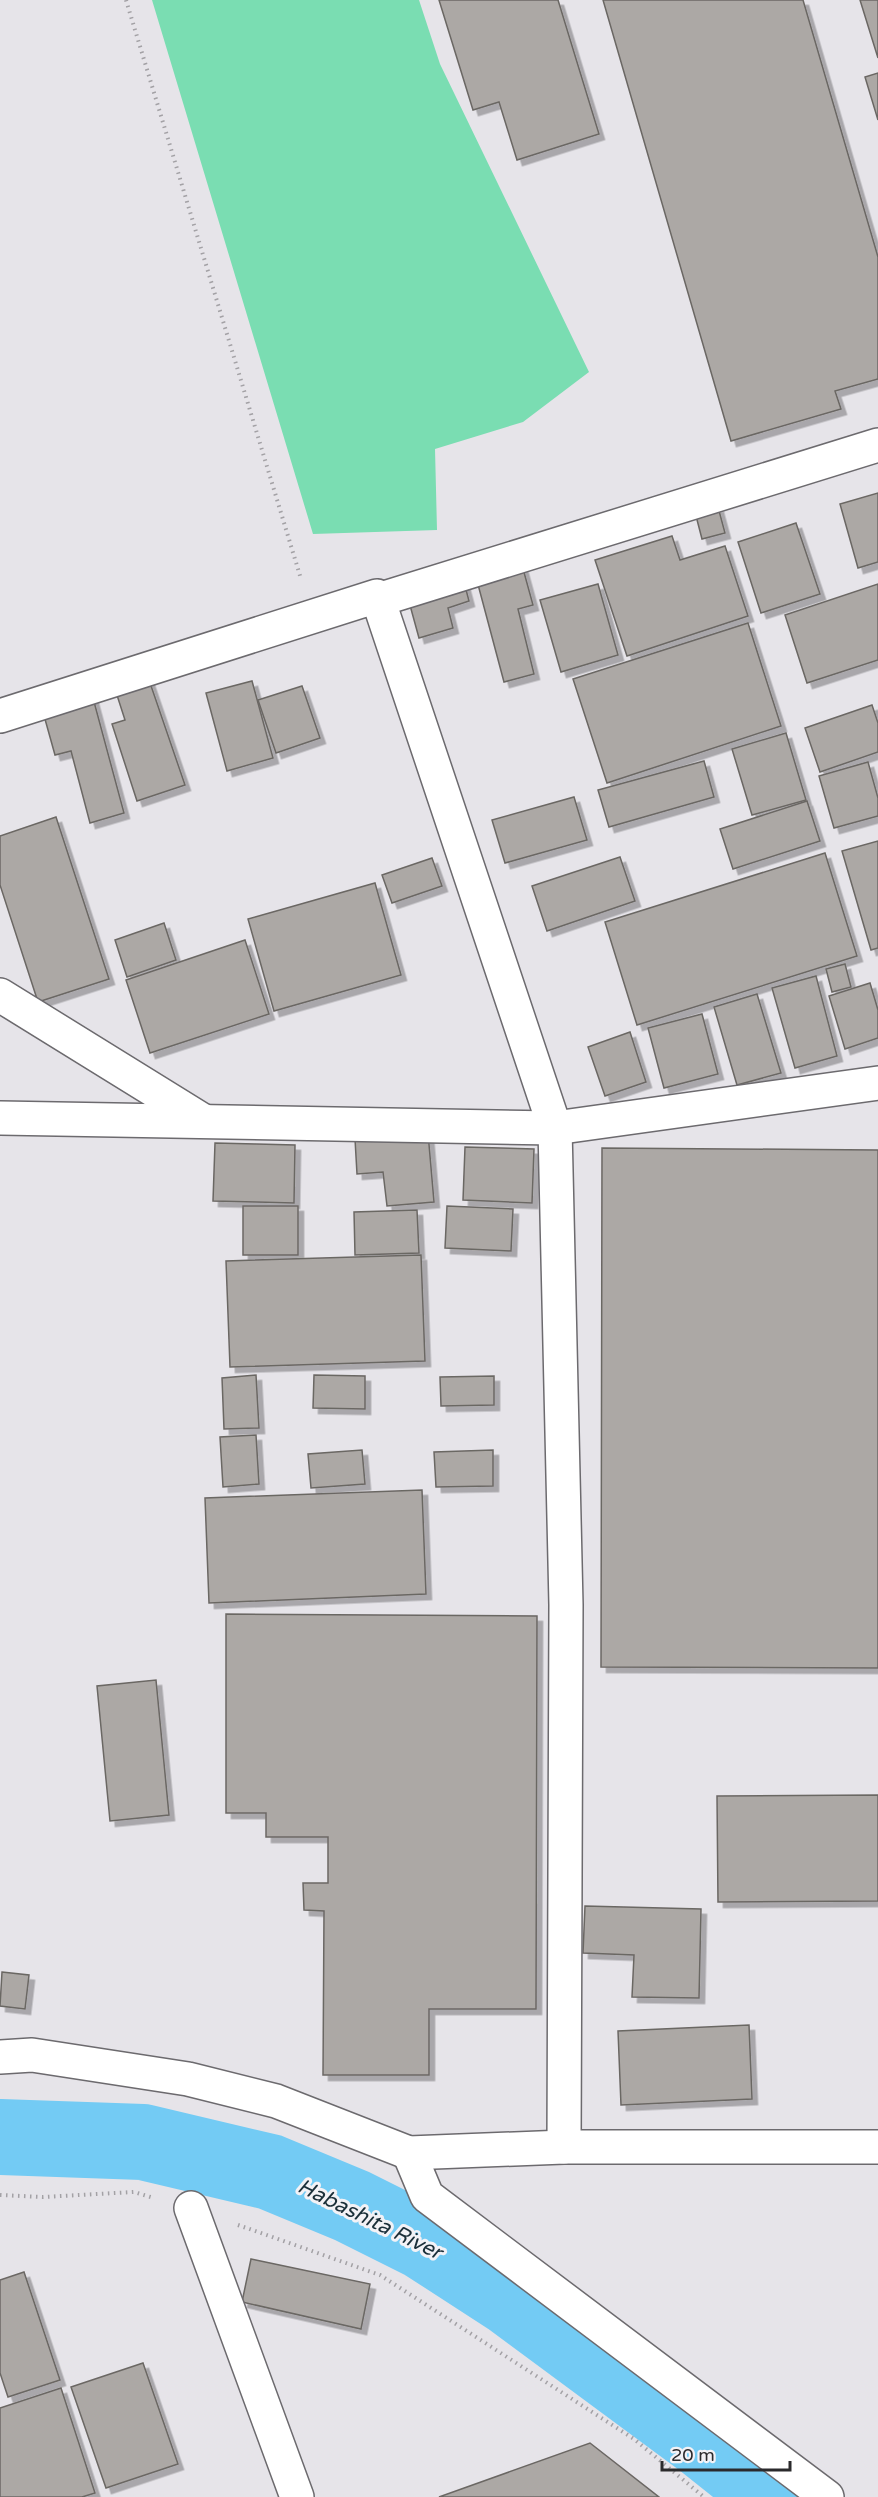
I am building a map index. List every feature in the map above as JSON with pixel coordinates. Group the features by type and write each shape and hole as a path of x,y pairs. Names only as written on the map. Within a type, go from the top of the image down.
{"street":[{"path":"378,600 878,445"},
{"path":"0,716 377,596 555,1128 566,1605 564,2147"},
{"path":"0,995 204,1121"},
{"path":"0,1118 555,1128 878,1083"},
{"path":"0,2057 32,2055 188,2079 276,2101 409,2152 564,2147 878,2147"},
{"path":"409,2152 427,2196 827,2497"},
{"path":"191,2208 297,2497"}],"path":[{"path":"126,0 312,616"},
{"path":"0,2195 43,2197 134,2192 191,2208 380,2275 634,2439 704,2497"}],"green space":[{"path":"152,0 419,0 440,64 589,372 523,422 435,449 437,530 313,534"}],"building":[{"path":"439,0 558,0 599,134 517,160 499,102 473,110"},
{"path":"603,0 803,0 878,257 878,379 835,391 841,409 731,441"},
{"path":"860,0 878,0 878,58"},
{"path":"878,73 878,120 865,77"},
{"path":"878,493 878,562 858,568 840,504"},
{"path":"718,507 725,533 702,539 695,512"},
{"path":"796,523 820,594 761,613 738,542"},
{"path":"672,536 680,560 725,546 748,616 627,656 595,560"},
{"path":"522,565 533,605 518,609 534,674 504,682 476,577"},
{"path":"464,582 469,601 448,608 453,628 419,638 408,598"},
{"path":"598,584 618,655 561,672 540,600"},
{"path":"878,584 878,660 807,683 785,615"},
{"path":"748,623 781,726 607,783 573,679"},
{"path":"148,677 185,785 137,801 112,724 125,720 115,689"},
{"path":"252,681 273,758 227,771 206,693"},
{"path":"302,686 320,738 276,753 258,700"},
{"path":"93,698 124,813 90,823 71,751 55,755 43,712"},
{"path":"872,705 878,723 878,752 820,772 805,728"},
{"path":"786,733 806,800 752,815 732,749"},
{"path":"704,761 714,797 609,827 598,790"},
{"path":"868,762 878,798 878,816 834,828 819,776"},
{"path":"574,797 587,840 505,863 492,820"},
{"path":"807,801 820,841 733,869 720,829"},
{"path":"56,817 109,979 38,1002 0,885 0,836"},
{"path":"878,841 878,948 871,950 842,851"},
{"path":"825,853 857,956 637,1025 605,922"},
{"path":"620,857 635,901 547,931 532,886"},
{"path":"432,858 442,886 392,903 382,875"},
{"path":"375,883 401,975 274,1011 248,919"},
{"path":"164,923 176,960 127,977 115,940"},
{"path":"245,940 269,1014 150,1053 126,980"},
{"path":"845,964 851,987 832,992 826,969"},
{"path":"816,976 837,1056 795,1068 772,988"},
{"path":"870,983 878,1010 878,1038 845,1049 829,996"},
{"path":"757,994 781,1073 737,1085 714,1007"},
{"path":"702,1014 718,1074 664,1088 648,1028"},
{"path":"630,1032 646,1082 605,1096 588,1047"},
{"path":"428,1133 434,1202 387,1206 383,1172 357,1174 355,1139"},
{"path":"215,1143 295,1145 294,1203 213,1201"},
{"path":"465,1147 534,1149 532,1203 463,1200"},
{"path":"602,1148 878,1150 878,1668 601,1667"},
{"path":"243,1206 298,1206 298,1255 243,1255"},
{"path":"447,1206 513,1209 511,1251 445,1248"},
{"path":"417,1210 419,1253 355,1255 354,1212"},
{"path":"421,1255 425,1361 230,1367 226,1261"},
{"path":"256,1375 259,1428 224,1429 222,1378"},
{"path":"314,1375 365,1376 365,1409 313,1408"},
{"path":"494,1376 494,1405 441,1406 440,1377"},
{"path":"256,1435 259,1484 223,1487 220,1437"},
{"path":"362,1450 365,1484 311,1488 308,1454"},
{"path":"493,1450 493,1486 436,1487 434,1452"},
{"path":"422,1490 426,1594 209,1603 205,1498"},
{"path":"226,1614 537,1616 536,2009 429,2009 429,2075 323,2075 324,1911 304,1910 303,1883 328,1883 328,1837 266,1837 266,1813 226,1813"},
{"path":"156,1680 169,1815 110,1821 97,1686"},
{"path":"878,1795 878,1901 718,1902 717,1796"},
{"path":"585,1906 701,1909 699,1998 632,1997 634,1955 583,1953"},
{"path":"2,1972 29,1975 25,2009 0,2006"},
{"path":"749,2025 752,2099 621,2105 618,2031"},
{"path":"251,2259 370,2284 361,2329 242,2302"},
{"path":"24,2272 60,2380 8,2397 0,2373 0,2280"},
{"path":"143,2363 178,2464 106,2488 71,2387"},
{"path":"61,2388 95,2493 82,2497 0,2497 0,2408"},
{"path":"590,2443 659,2497 439,2497"}],"waterway":[{"name":"Habashita River","path":"0,2137 143,2142 270,2172 352,2206 424,2242 509,2297 705,2442 774,2497"}]}
